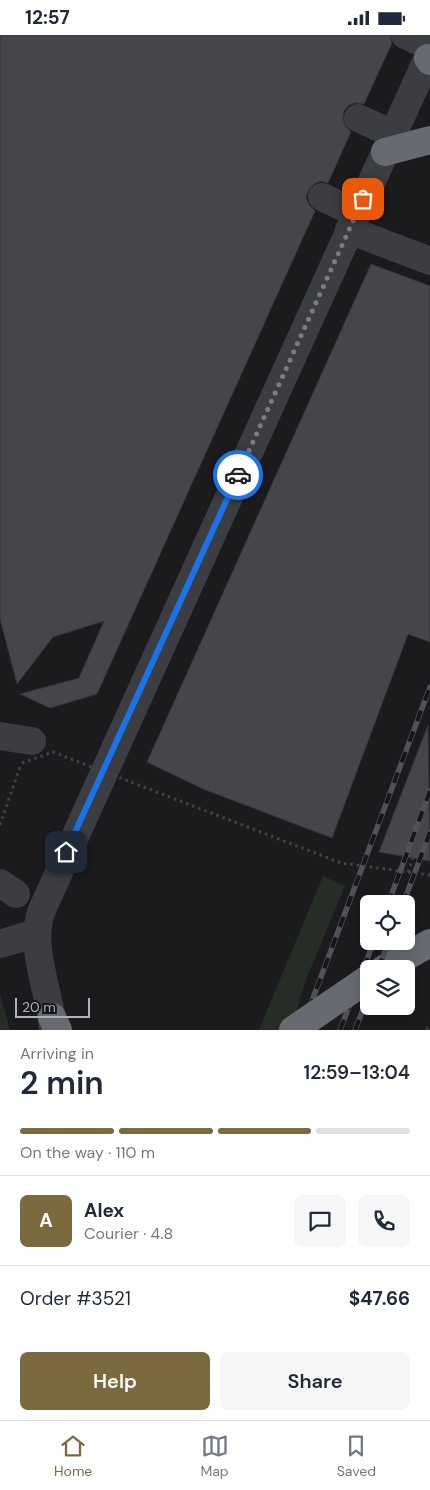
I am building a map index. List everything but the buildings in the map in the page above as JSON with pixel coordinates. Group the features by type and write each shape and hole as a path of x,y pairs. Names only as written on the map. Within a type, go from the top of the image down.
{"highway":[{"path":"389,143 430,141"},
{"path":"400,960 430,943"},
{"path":"292,1030 360,984"}],"street":[{"path":"55,1025 36,945 38,922 352,222 430,55 405,35"},
{"path":"358,118 389,143"},
{"path":"322,197 352,222 430,261"},
{"path":"0,736 27,752"},
{"path":"0,944 38,922"}],"path":[{"path":"0,825 27,752 53,752 341,863 430,875"},
{"path":"408,872 413,859"},
{"path":"427,1030 430,1024"}],"shaded area":[{"path":"323,876 345,886 305,982 291,1030 259,1030"},
{"path":"0,994 10,1030 0,1030"}],"railway":[{"path":"301,1030 430,687"},
{"path":"391,895 430,791"},
{"path":"406,895 430,832"},
{"path":"340,1030 371,950"},
{"path":"382,960 385,950"},
{"path":"355,1030 361,1015"}],"way so far":[{"path":"238,475 363,199"}],"route":[{"path":"66,852 238,475"}]}
